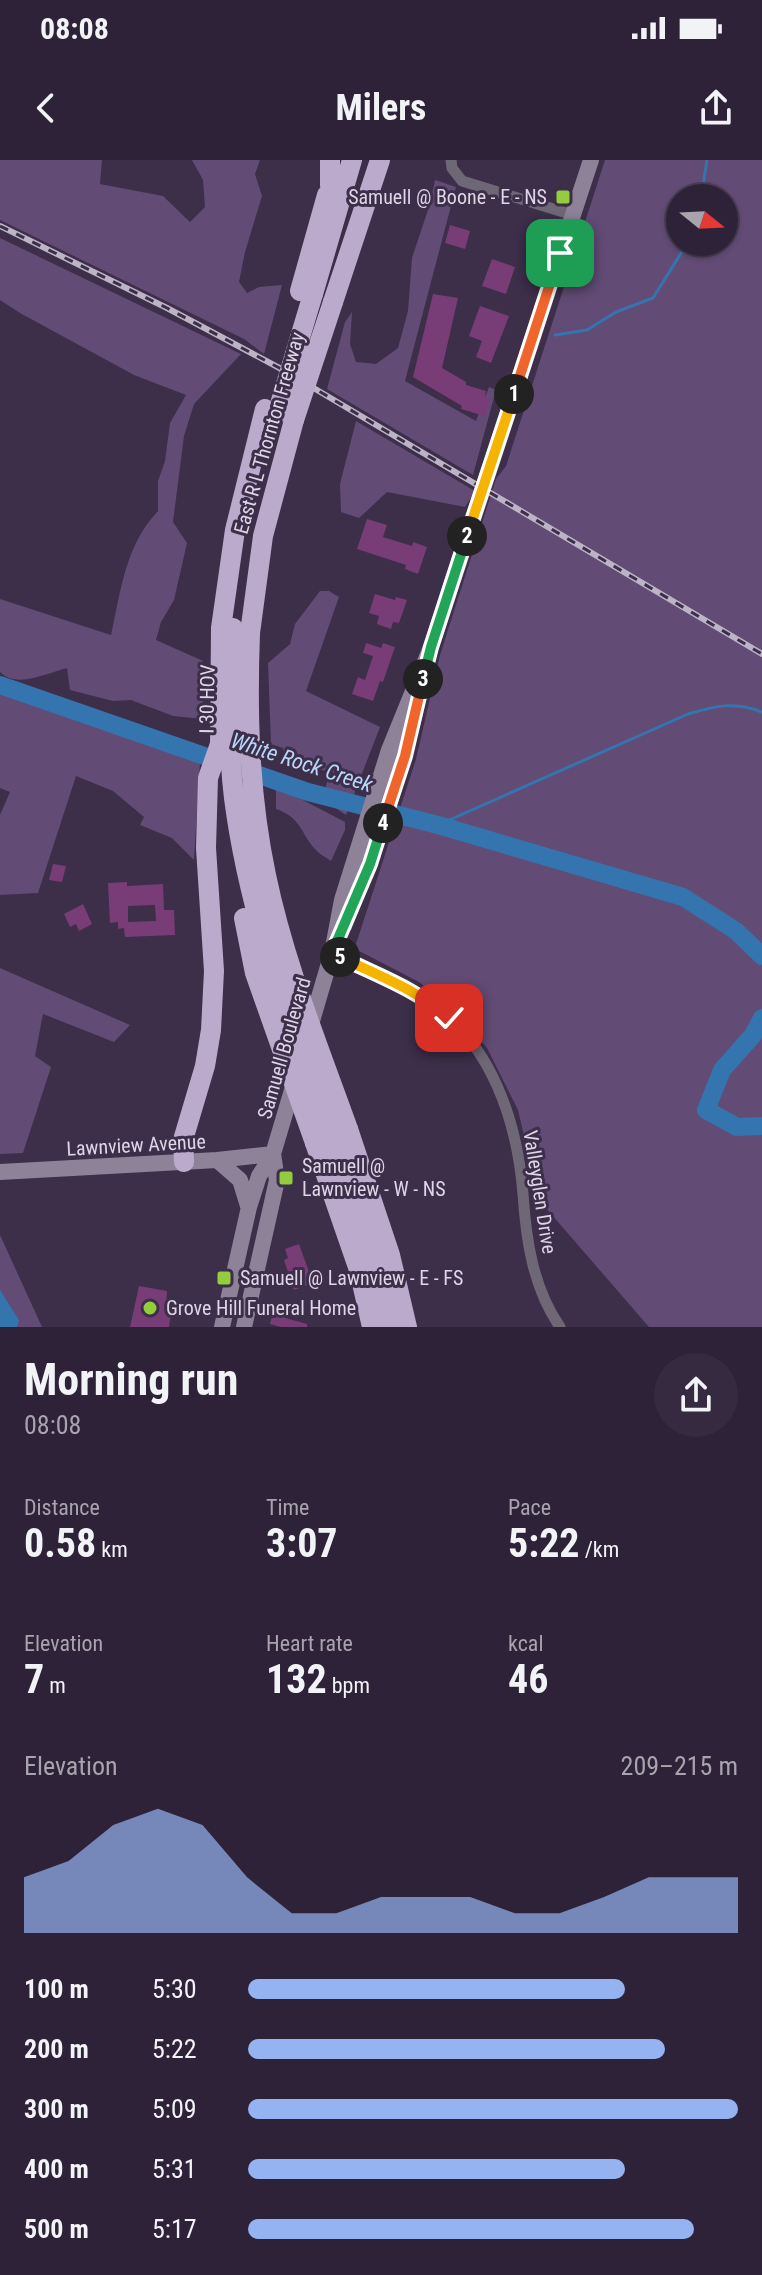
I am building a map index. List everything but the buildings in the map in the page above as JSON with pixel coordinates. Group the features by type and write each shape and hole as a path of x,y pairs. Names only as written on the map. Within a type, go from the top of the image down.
{"highway":[{"path":"330,160 330,186"},
{"name":"East R L Thornton Freeway","path":"337,160 330,186 315,296 279,415 235,530 235,630 220,744 230,842 255,973 390,1255 407,1327"},
{"path":"315,296 352,160"},
{"name":"East R L Thornton Freeway","path":"370,1322 331,1137 258,836 249,748 248,695 235,630 263,536 279,415 315,296 354,237 380,160"},
{"path":"354,237 391,160"},
{"path":"184,1162 183,1140 205,1066 211,1030 214,971 206,834 208,778 220,744"},
{"path":"331,1137 374,1265 388,1327"}],"main road":[{"name":"Samuell Boulevard","path":"222,1327 249,1207 259,1176 273,1154 332,953 342,900 362,862 591,160"},
{"name":"Samuell Boulevard","path":"244,1327 277,1180 273,1154"},
{"name":"Lawnview Avenue","path":"0,1172 273,1154"},
{"path":"217,1160 240,1180 249,1207"}],"street":[{"path":"451,160 452,168 462,181 573,215"},
{"name":"Valleyglen Drive","path":"332,953 409,988 429,1001 465,1036 496,1081 506,1104 520,1158 529,1253 542,1292 560,1327"}],"shaded area":[{"path":"0,160 102,160 100,184 163,196 190,222 205,207 203,180 192,160 260,160 255,174 262,196 239,282 247,293 259,287 282,285 264,354 244,339 0,220"},
{"path":"605,160 762,160 762,1327 649,1327 532,1192 518,1110 487,1048 456,1012 419,982 359,951 356,944 416,759 440,655 496,479 506,466"},
{"path":"435,180 456,187 405,381 476,421 489,387 496,390 473,475 327,389 345,322 352,312 350,344 356,362 376,364 398,348 408,311 412,258"},
{"path":"0,238 241,354 194,404 184,436 173,522 187,543 174,600 161,622 156,640 203,661 203,719 173,716 131,700 113,701 70,690 67,668 23,680 7,677 0,672 0,599 111,635 131,554 158,511 158,481 165,461 170,423 186,395 134,375 0,300"},
{"path":"356,421 475,491 465,507 387,492 359,518 341,512 340,484"},
{"path":"320,591 329,591 339,597 306,691 380,727 346,815 323,800 329,772 285,760 283,748 271,744 268,663 290,644 295,624"},
{"path":"0,693 200,762 194,860 172,838 140,825 144,817 113,791 76,776 38,893 0,895 0,815 10,792 0,788"},
{"path":"276,786 345,822 345,830 331,861 315,849 291,817 276,809"},
{"path":"0,968 130,1025 114,1042 43,1014 35,1056 51,1067 23,1153 0,1154"},
{"path":"0,1235 42,1327 0,1327"}],"water":[{"path":"0,1290 19,1320 17,1327 0,1327"}],"waterway":[{"path":"703,184 707,160"},
{"path":"555,335 587,330 616,312 653,298 679,256"},
{"name":"White Rock Creek","path":"0,685 308,792 438,825 683,897 736,931 762,956"},
{"path":"438,825 688,714 725,706 762,712"},
{"name":"White Rock Creek","path":"762,1018 753,1035 722,1070 706,1110 737,1127 762,1126"}],"railway":[{"path":"0,226 167,308 285,371 762,654"}],"place":[{"name":"Samuell @ Boone - E - NS","path":"563,197"},
{"name":"Samuell @ Lawnview - W - NS","path":"286,1178"},
{"name":"Samuell @ Lawnview - E - FS","path":"224,1278"},
{"name":"Grove Hill Funeral Home","path":"150,1308"}],"route":[{"path":"449,1018 409,988 332,953 370,864 405,756 431,647 560,253"}]}
